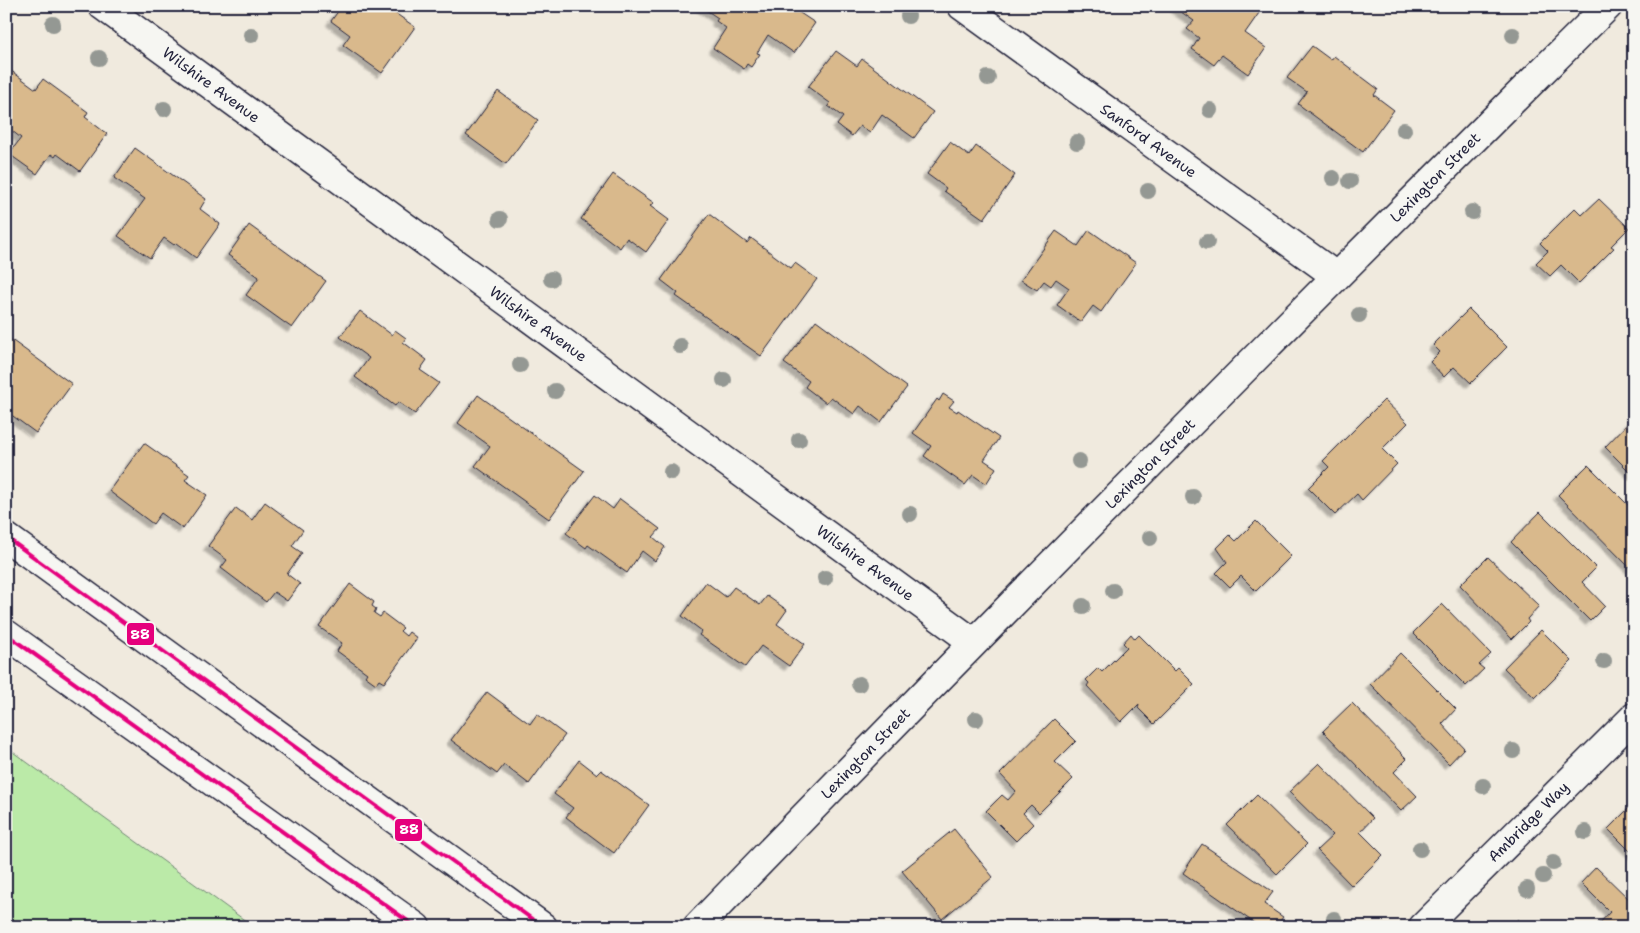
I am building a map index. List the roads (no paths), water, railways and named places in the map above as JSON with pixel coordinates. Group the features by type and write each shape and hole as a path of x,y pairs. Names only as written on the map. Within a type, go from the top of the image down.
{"street":[{"name":"Wilshire Avenue","path":"103,6 973,642"},
{"name":"Sanford Avenue","path":"962,6 1336,276"},
{"name":"Lexington Street","path":"697,927 973,642 1336,276 1608,6"},
{"path":"6,537 543,927"},
{"path":"6,634 416,927"},
{"name":"Ambridge Way","path":"1423,927 1634,717"}]}
